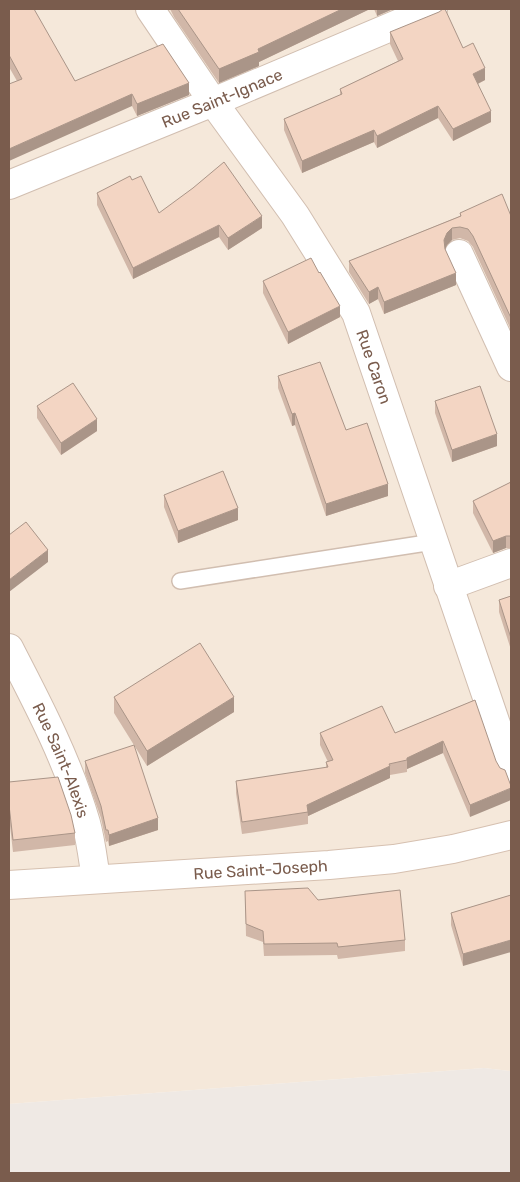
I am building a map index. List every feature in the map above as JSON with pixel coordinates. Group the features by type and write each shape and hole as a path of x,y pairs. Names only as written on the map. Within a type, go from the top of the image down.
{"street":[{"name":"Rue Caron","path":"150,9 213,102 295,215 356,313 511,768"},
{"name":"Rue Saint-Ignace","path":"9,185 213,102 433,9"},
{"path":"459,254 511,367"},
{"path":"448,586 511,563"},
{"name":"Rue Saint-Alexis","path":"9,648 49,724 68,770 86,824 96,879"},
{"name":"Rue Saint-Joseph","path":"9,885 329,865 394,859 453,849 511,835"}],"lane":[{"path":"180,582 433,542"}],"shaded area":[{"path":"9,9 511,9 511,1071 484,1068 9,1104"},
{"path":"484,1068 511,1071 511,1173 9,1173 9,1104"}],"building":[{"path":"9,9 34,9 75,81 163,44 189,83 137,104 132,94 9,149 9,84 22,79 9,55"},
{"path":"178,9 342,9 258,49 259,52 219,69"},
{"path":"445,9 463,48 473,43 485,68 473,74 491,111 453,129 438,106 377,136 374,130 302,161 284,119 342,94 340,89 403,59 390,32"},
{"path":"224,162 262,216 228,238 219,225 133,268 97,193 130,176 132,180 141,176 159,213"},
{"path":"502,194 511,216 511,318 468,229 452,228 444,240 445,249 456,273 384,302 378,287 369,292 349,261 461,216 460,213"},
{"path":"311,258 340,306 288,332 263,281"},
{"path":"320,362 346,430 367,423 388,484 326,504 295,413 292,414 278,376"},
{"path":"73,383 97,419 61,443 37,406"},
{"path":"480,386 497,434 452,450 435,401"},
{"path":"223,471 238,508 178,531 164,495"},
{"path":"511,482 511,536 493,541 473,501"},
{"path":"26,522 48,550 9,580 9,535"},
{"path":"511,596 511,638 499,600"},
{"path":"200,643 234,697 147,751 114,697"},
{"path":"475,700 496,761 500,768 505,770 511,788 470,805 443,741 407,758 407,760 389,764 390,766 307,805 308,812 242,822 236,781 328,767 326,762 333,760 320,733 382,706 395,733"},
{"path":"134,745 158,818 109,835 85,761"},
{"path":"58,777 75,833 13,840 9,805 9,782"},
{"path":"308,888 318,900 400,890 405,940 338,947 337,943 264,944 263,931 246,924 245,891"},
{"path":"511,895 511,940 463,954 451,913"}]}
